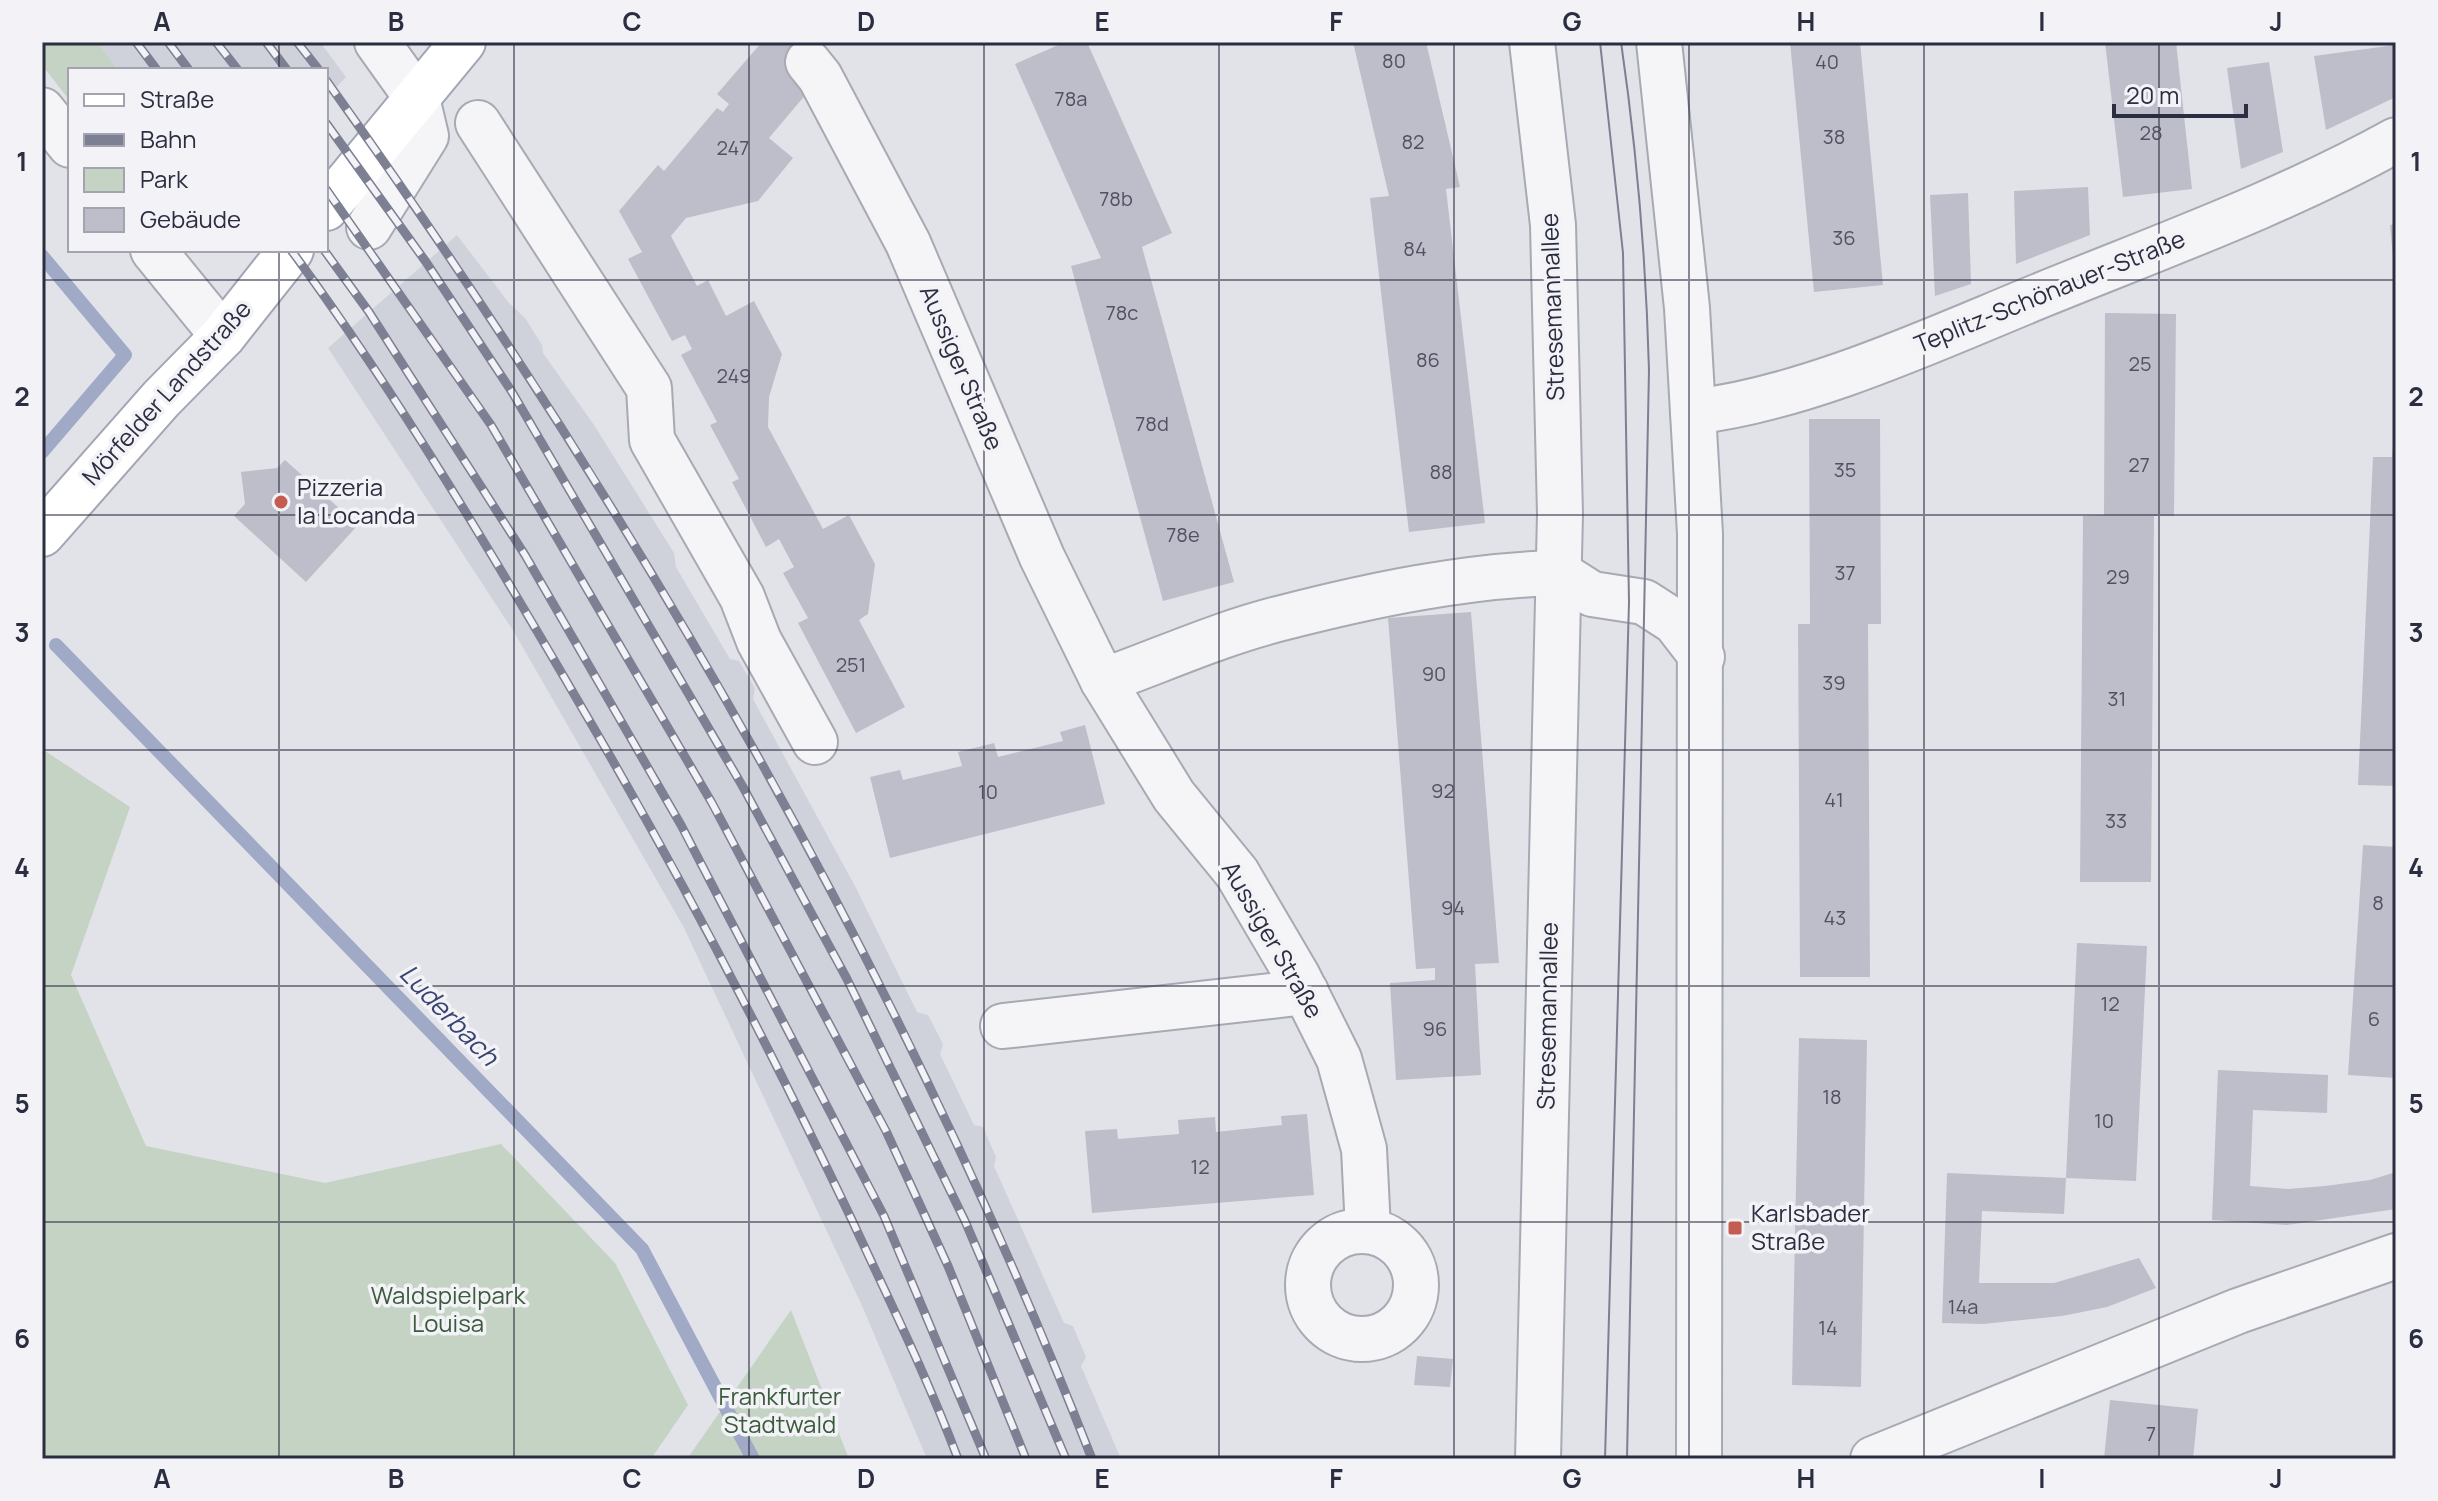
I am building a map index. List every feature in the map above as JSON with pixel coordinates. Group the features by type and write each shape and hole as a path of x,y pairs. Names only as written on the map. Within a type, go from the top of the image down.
{"main road":[{"path":"328,206 463,42"},
{"name":"Mörfelder Landstraße","path":"42,534 161,399 223,336 289,252"}],"street":[{"path":"369,227 426,136 417,98 377,42"},
{"name":"Stresemannallee","path":"1532,42 1553,225 1538,573 1538,1459"},
{"path":"1659,42 1687,308 1700,534 1699,1459"},
{"name":"Aussiger Straße","path":"808,62 820,77 908,243 1042,557 1103,681 1174,796 1237,873 1306,992 1339,1059 1364,1149 1368,1229"},
{"path":"42,110 68,142"},
{"path":"478,123 649,388 652,440 742,597 759,641 815,742"},
{"name":"Teplitz-Schönauer-Straße","path":"1693,412 1736,407 1907,351 2221,222 2396,140"},
{"path":"155,252 223,336"},
{"path":"1644,602 1671,583 1700,534"},
{"path":"1103,681 1280,618 1453,582 1538,573 1592,594 1644,602 1675,622 1702,657"},
{"path":"1003,1026 1306,992"},
{"path":"1873,1459 2238,1311 2396,1256"}],"shaded area":[{"path":"97,42 320,42 346,77 328,96 328,68 117,68"},
{"path":"457,235 509,303 525,318 542,345 543,353 594,425 674,553 676,567 730,659 739,661 755,688 753,699 855,886 917,1012 928,1015 943,1044 940,1054 974,1125 983,1127 996,1157 994,1166 1064,1323 1073,1326 1086,1357 1081,1366 1121,1459 927,1459 863,1308 683,926 514,632 328,348"}],"green space":[{"path":"42,42 97,42 117,68 68,68 68,98 42,65"},
{"name":"Waldspielpark Louisa","path":"42,749 130,807 71,975 146,1146 325,1183 501,1144 615,1263 688,1405 651,1459 42,1459"},
{"name":"Frankfurter Stadtwald","path":"791,1310 849,1459 687,1459"}],"building":[{"path":"762,42 824,42 792,80 807,93 769,138 793,158 758,201 686,218 671,236 697,286 708,280 726,316 754,301 782,354 769,397 768,427 823,529 849,515 875,564 868,614 859,620 905,707 856,733 798,623 808,618 783,573 794,567 779,539 766,547 732,482 739,479 710,425 717,422 681,355 692,349 685,335 672,341 628,259 642,252 619,211 658,165 664,171 717,108 723,112 729,104 717,94"},
{"path":"1065,42 1087,42 1172,233 1142,247 1234,582 1163,601 1071,266 1101,258 1015,64"},
{"path":"1353,42 1426,42 1460,187 1446,189 1485,523 1409,532 1370,198 1389,196"},
{"path":"1790,42 1860,42 1883,285 1814,292"},
{"path":"2105,42 2176,42 2192,189 2123,197"},
{"path":"2395,45 2396,97 2326,130 2314,56"},
{"path":"2269,62 2283,152 2241,169 2227,68"},
{"path":"2088,187 2090,235 2016,264 2014,191"},
{"path":"1968,193 1971,284 1935,296 1930,195"},
{"path":"2396,224 2396,268 2394,268 2390,225"},
{"path":"2105,313 2176,314 2174,516 2154,516 2151,882 2080,882 2083,516 2104,515"},
{"path":"1809,419 1880,419 1881,624 1868,624 1870,977 1800,977 1798,624 1810,624"},
{"path":"2394,430 2396,786 2358,785 2373,457 2392,457"},
{"path":"285,460 358,525 306,582 234,516 245,504 241,472 277,468"},
{"path":"1471,612 1499,963 1475,964 1481,1075 1396,1080 1390,983 1435,980 1435,968 1416,969 1388,618"},
{"path":"1085,725 1105,804 890,858 870,777 900,770 903,780 962,766 958,752 994,743 998,757 1063,741 1060,732"},
{"path":"2363,845 2396,847 2396,1078 2348,1075"},
{"path":"2077,943 2147,946 2136,1181 2066,1178"},
{"path":"1799,1038 1867,1040 1861,1387 1792,1385"},
{"path":"2218,1070 2328,1075 2327,1113 2253,1110 2250,1186 2288,1189 2325,1186 2370,1180 2396,1172 2396,1209 2287,1225 2212,1220"},
{"path":"1307,1114 1314,1195 1092,1213 1085,1131 1117,1129 1118,1139 1179,1134 1178,1120 1215,1117 1216,1132 1282,1125 1281,1116"},
{"path":"1947,1173 2066,1178 2064,1214 1982,1211 1979,1283 2054,1283 2139,1258 2156,1288 2107,1307 2062,1316 1983,1324 1942,1323"},
{"path":"1417,1356 1453,1359 1450,1387 1414,1385"},
{"path":"2110,1400 2198,1409 2193,1459 2104,1459"}],"waterway":[{"name":"Luderbach","path":"42,256 125,355 42,452"},
{"name":"Luderbach","path":"56,645 642,1249 753,1459"}],"tram line":[{"path":"1600,42 1623,253 1629,602 1605,1459"},
{"path":"1621,42 1640,206 1649,370 1627,1459"}],"railway":[{"path":"136,42 156,68"},
{"path":"168,42 188,68"},
{"path":"216,42 236,68"},
{"path":"266,42 286,68"},
{"path":"297,42 317,68"},
{"path":"328,83 439,242 548,407 652,575 752,746 846,919 934,1096 1017,1276 1092,1459"},
{"path":"328,126 426,262 512,392 743,787 847,979 965,1221 1066,1459"},
{"path":"328,192 491,425 712,803 886,1131 948,1266 1026,1459"},
{"path":"292,252 370,363 444,478 656,837 724,963 820,1154 907,1337 958,1459"},
{"path":"325,252 369,312 525,555 681,825 884,1216 986,1459"}],"place":[{"name":"Pizzeria la Locanda","path":"281,502"},
{"name":"Karlsbader Straße","path":"1735,1228"}]}
